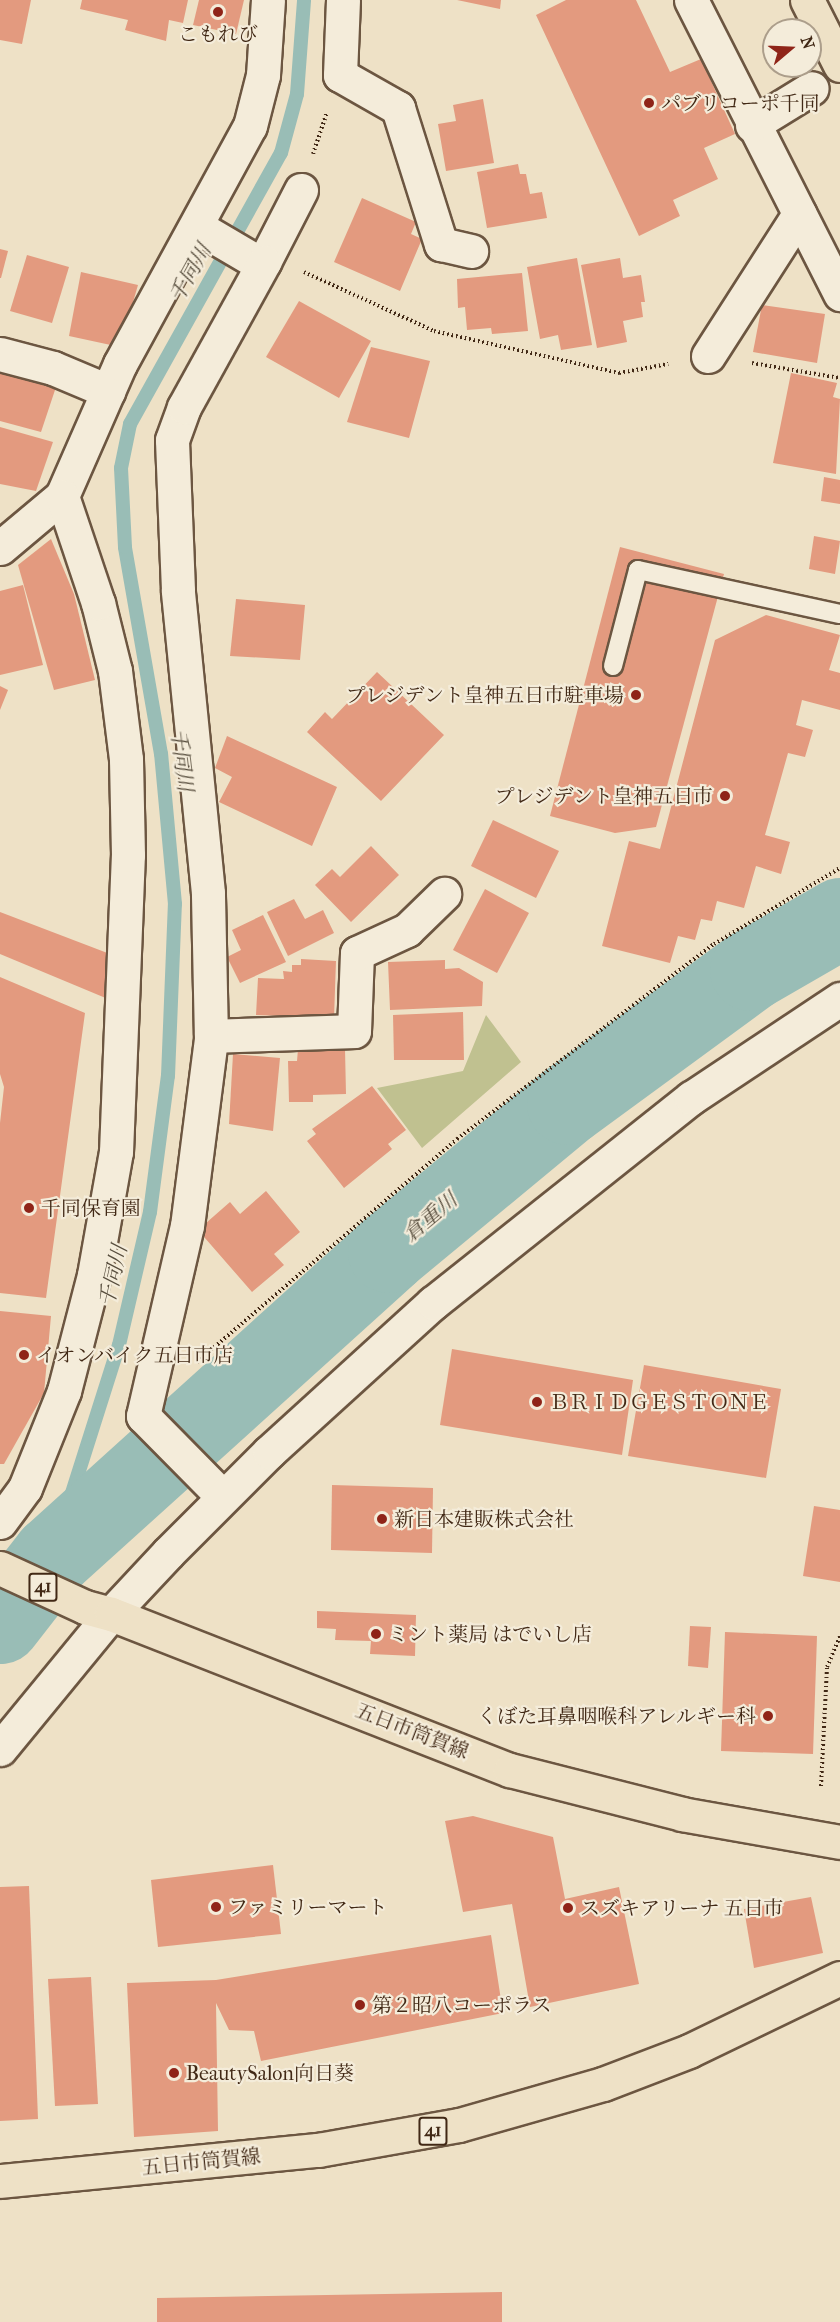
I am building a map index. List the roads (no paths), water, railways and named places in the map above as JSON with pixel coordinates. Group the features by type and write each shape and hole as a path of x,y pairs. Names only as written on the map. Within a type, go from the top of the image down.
{"main road":[{"path":"807,0 840,65"},
{"name":"五日市筒賀線","path":"0,1568 98,1610 510,1770 682,1814 840,1842"},
{"name":"五日市筒賀線","path":"0,2181 318,2150 459,2125 603,2084 679,2055 840,1978"}],"street":[{"path":"0,548 62,496 108,391 204,230 250,126 263,75 268,0"},
{"path":"343,0 340,75 398,108 441,244 471,252"},
{"path":"691,0 752,125 840,294"},
{"path":"752,125 812,88"},
{"path":"214,1488 143,1416 187,1226 211,1036 208,892 178,590 172,440 184,407 301,190"},
{"path":"708,356 798,214"},
{"path":"204,230 262,259"},
{"path":"0,354 53,368 108,391"},
{"path":"0,1522 25,1488 63,1391 94,1275 116,1152 126,933 126,759 114,671 98,603 62,496"},
{"path":"211,1036 354,1030 357,953 406,930 444,894"},
{"path":"0,1749 98,1610 214,1488 434,1303 612,1158 692,1098 840,999"}],"lane":[{"path":"613,666 638,570 840,614"}],"waterway":[{"name":"千同川","path":"52,1556 119,1345 150,1212 168,1076 175,904 161,754 125,547 121,468 130,424 281,153 297,94 304,0"},
{"name":"倉重川","path":"0,1623 52,1556 388,1252 567,1104 750,970 840,918"}],"place":[{"name":"こもれび","path":"218,12"},
{"name":"パブリコーポ千同","path":"649,103"},
{"name":"プレジデント皇神五日市駐車場","path":"636,695"},
{"name":"プレジデント皇神五日市","path":"725,796"},
{"name":"千同保育園","path":"29,1208"},
{"name":"イオンバイク五日市店","path":"24,1355"},
{"name":"ＢＲＩＤＧＥＳＴＯＮＥ","path":"537,1402"},
{"name":"新日本建販株式会社","path":"382,1519"},
{"name":"ミント薬局 はでいし店","path":"376,1634"},
{"name":"くぼた耳鼻咽喉科アレルギー科","path":"768,1716"},
{"name":"ファミリーマート","path":"216,1907"},
{"name":"スズキアリーナ 五日市","path":"568,1908"},
{"name":"第２昭八コーポラス","path":"360,2005"},
{"name":"BeautySalon向日葵","path":"174,2073"}]}
